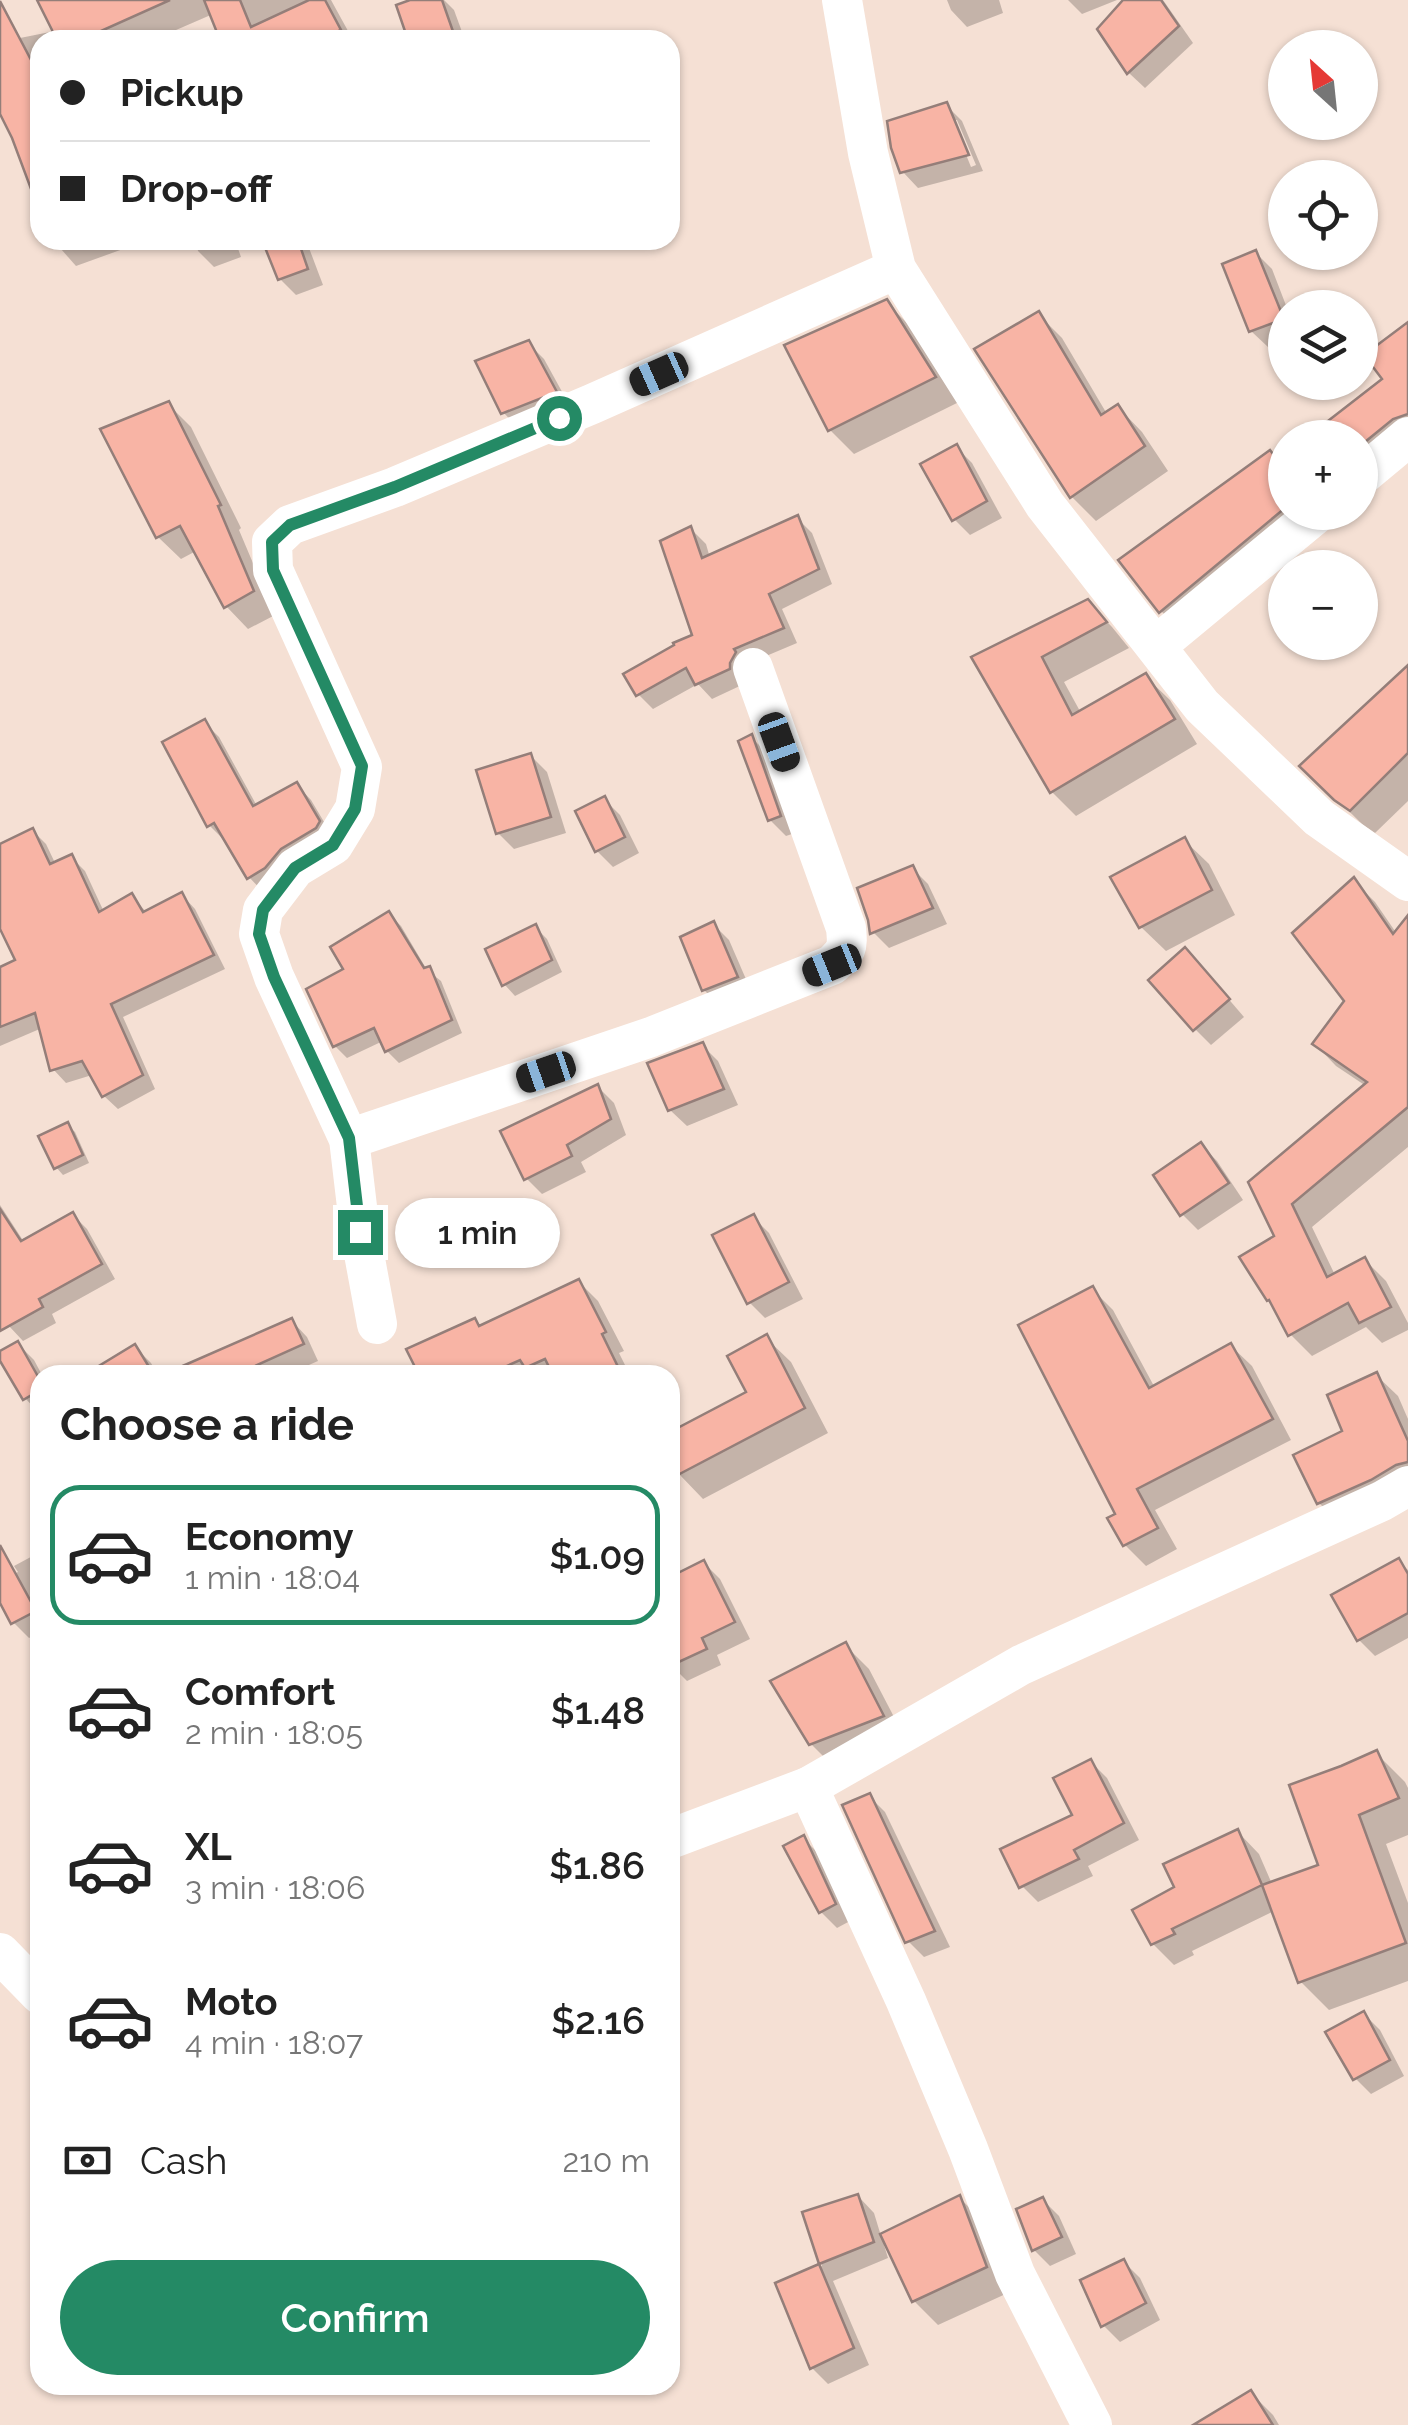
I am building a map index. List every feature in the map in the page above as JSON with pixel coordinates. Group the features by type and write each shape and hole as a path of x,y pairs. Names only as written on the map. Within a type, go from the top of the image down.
{"street":[{"path":"842,0 868,153 896,269 1045,505 1202,706 1319,818 1408,881"},
{"path":"377,1324 360,1232 349,1138 274,977 259,934 263,910 295,868 333,845 348,821 355,809 362,766 273,570 272,542 290,525 431,472 896,269"},
{"path":"1378,462 1408,437"},
{"path":"1156,646 1296,530"},
{"path":"349,1138 651,1037 832,965 842,956 848,946 846,928 753,668"},
{"path":"680,1835 808,1787 1021,1666 1408,1486"},
{"path":"808,1787 906,2001 1016,2274 1092,2425"},
{"path":"0,1953 30,1984"}],"building":[{"path":"37,0 170,0 103,30 52,30"},
{"path":"204,0 240,0 251,27 309,0 325,0 341,30 216,30"},
{"path":"410,0 442,0 452,30 405,30 396,5"},
{"path":"1123,0 1161,0 1179,26 1127,74 1097,29"},
{"path":"0,1 30,58 30,186 0,114"},
{"path":"947,102 969,155 900,173 887,121"},
{"path":"266,250 301,250 308,269 278,280"},
{"path":"1256,250 1272,290 1268,290 1268,325 1249,332 1222,264"},
{"path":"887,299 936,377 828,431 784,345"},
{"path":"1039,311 1101,415 1118,404 1145,446 1070,498 974,349"},
{"path":"1408,322 1408,414 1393,419 1378,431 1378,420 1329,420 1355,400 1378,400 1378,382 1382,379 1378,374 1378,344"},
{"path":"529,340 557,392 501,414 475,361"},
{"path":"169,401 221,505 218,506 254,591 224,608 180,526 156,538 100,429"},
{"path":"957,444 987,501 952,521 920,464"},
{"path":"1268,451 1268,522 1159,613 1118,560"},
{"path":"798,515 819,569 769,594 784,628 734,649 730,669 695,685 686,668 636,696 623,674 692,635 660,541 691,526 702,558"},
{"path":"1088,599 1107,622 1042,657 1072,715 1146,673 1175,719 1050,793 971,657"},
{"path":"1408,665 1408,753 1350,811 1299,766"},
{"path":"205,719 253,806 297,782 320,821 247,879 214,823 207,827 162,742"},
{"path":"752,734 781,816 768,821 738,741"},
{"path":"531,753 551,817 496,834 476,770"},
{"path":"605,796 625,837 595,852 575,811"},
{"path":"33,828 50,864 72,854 99,912 132,893 143,912 182,892 214,955 111,1004 143,1075 102,1097 82,1061 50,1071 35,1013 0,1027 0,967 15,960 0,929 0,844"},
{"path":"1185,837 1212,890 1139,928 1110,877"},
{"path":"913,865 933,908 870,934 857,888"},
{"path":"1354,877 1393,934 1408,915 1408,1107 1292,1204 1327,1277 1365,1257 1391,1307 1359,1323 1348,1303 1288,1336 1239,1257 1274,1236 1248,1182 1367,1082 1312,1044 1344,1001 1292,933"},
{"path":"389,911 424,968 430,966 452,1020 385,1052 374,1028 333,1047 306,989 343,969 330,947"},
{"path":"714,921 738,977 702,991 680,937"},
{"path":"536,924 552,960 502,986 485,949"},
{"path":"1185,947 1230,999 1193,1031 1148,980"},
{"path":"703,1042 724,1089 668,1111 647,1063"},
{"path":"598,1084 611,1119 567,1145 572,1156 524,1180 500,1131"},
{"path":"68,1122 83,1155 54,1169 38,1136"},
{"path":"1201,1142 1229,1183 1180,1216 1153,1175"},
{"path":"0,1209 21,1241 73,1212 102,1264 39,1299 43,1307 0,1331"},
{"path":"754,1214 789,1282 747,1304 712,1235"},
{"path":"579,1279 606,1332 602,1334 617,1365 548,1365 545,1359 532,1365 523,1365 520,1360 509,1365 414,1365 406,1349 475,1318 479,1326"},
{"path":"1093,1286 1149,1388 1231,1343 1273,1419 1137,1489 1158,1528 1123,1546 1107,1518 1115,1514 1018,1325"},
{"path":"292,1318 304,1344 257,1365 185,1365"},
{"path":"767,1334 805,1408 680,1474 680,1427 746,1392 727,1356"},
{"path":"18,1341 32,1365 30,1396 23,1400 0,1361 0,1351"},
{"path":"135,1344 148,1365 100,1365"},
{"path":"1377,1372 1408,1441 1408,1462 1317,1504 1293,1455 1342,1431 1327,1395"},
{"path":"0,1545 30,1600 30,1614 11,1624 0,1603"},
{"path":"1399,1558 1408,1574 1408,1613 1357,1641 1331,1595"},
{"path":"704,1560 735,1622 702,1638 707,1649 680,1661 680,1572"},
{"path":"846,1642 884,1716 809,1745 770,1681"},
{"path":"1377,1750 1399,1798 1359,1815 1406,1943 1298,1983 1262,1885 1318,1865 1289,1785"},
{"path":"1091,1759 1124,1823 1074,1850 1079,1859 1019,1888 1000,1849 1072,1815 1053,1778"},
{"path":"870,1793 935,1931 905,1943 842,1805"},
{"path":"1238,1829 1262,1885 1172,1929 1175,1934 1151,1945 1132,1910 1174,1887 1163,1864"},
{"path":"804,1835 836,1904 819,1913 783,1846"},
{"path":"1364,2011 1390,2060 1353,2080 1325,2032"},
{"path":"858,2194 874,2242 819,2264 802,2212"},
{"path":"960,2195 987,2267 912,2302 880,2234"},
{"path":"1043,2197 1062,2237 1032,2251 1016,2209"},
{"path":"1124,2259 1146,2303 1101,2327 1080,2280"},
{"path":"819,2264 854,2348 810,2369 775,2283"},
{"path":"1251,2390 1273,2425 1193,2425"}],"route":[{"path":"360,1232 349,1138 274,977 259,934 263,910 295,868 333,845 355,809 362,766 273,570 272,542 290,525 395,487 559,418"}]}
